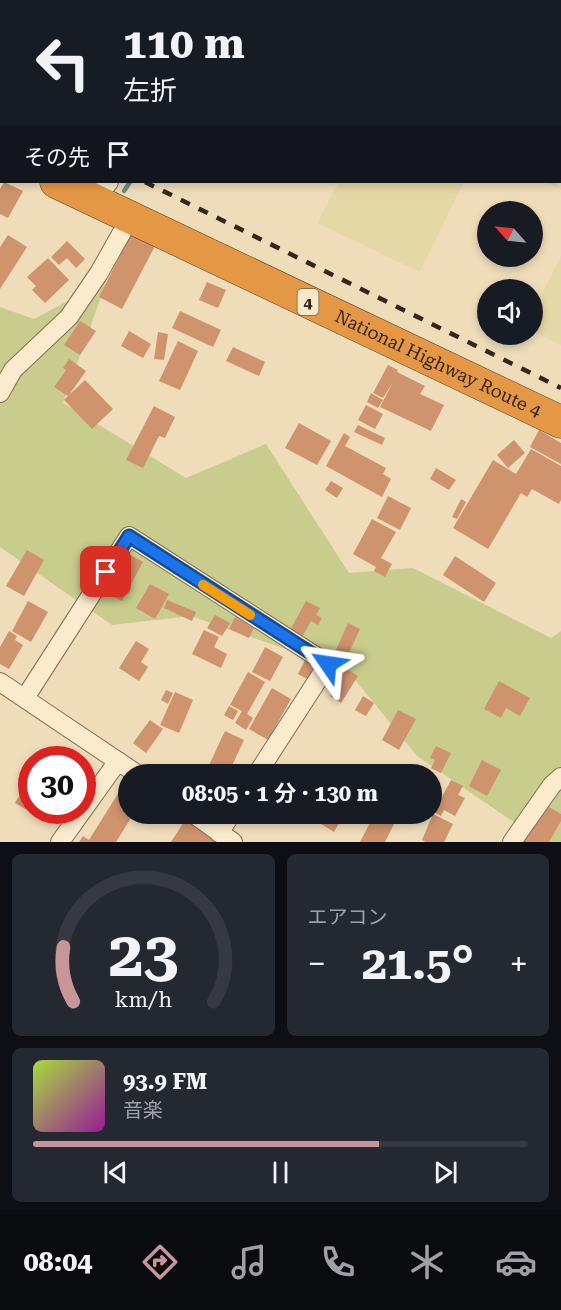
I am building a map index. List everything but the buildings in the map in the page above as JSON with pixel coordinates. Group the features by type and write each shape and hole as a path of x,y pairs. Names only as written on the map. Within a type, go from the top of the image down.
{"highway":[{"name":"National Highway Route 4","path":"61,183 101,191 130,218 561,422"}],"street":[{"path":"0,393 13,370 69,316 99,273 130,218"},
{"path":"25,698 129,536 328,664 263,764"},
{"path":"0,682 122,764"},
{"path":"60,842 118,761"},
{"path":"513,842 558,785"},
{"path":"208,824 226,837"}],"shaded area":[{"path":"338,183 464,183 420,272 317,223"},
{"path":"548,183 561,183 561,190"},
{"path":"561,256 561,345 543,336 543,292"}],"green space":[{"path":"107,280 63,403 186,478 266,444 349,573 413,568 551,638 561,631 561,842 543,842 442,773 442,764 429,764 417,756 348,671 191,616 112,625 0,547 0,307 34,319"}],"waterway":[{"path":"124,191 129,183"}],"railway":[{"path":"147,183 561,388"}],"slow traffic":[{"path":"203,585 250,615"}],"route":[{"path":"106,572 129,536 328,664"}]}
